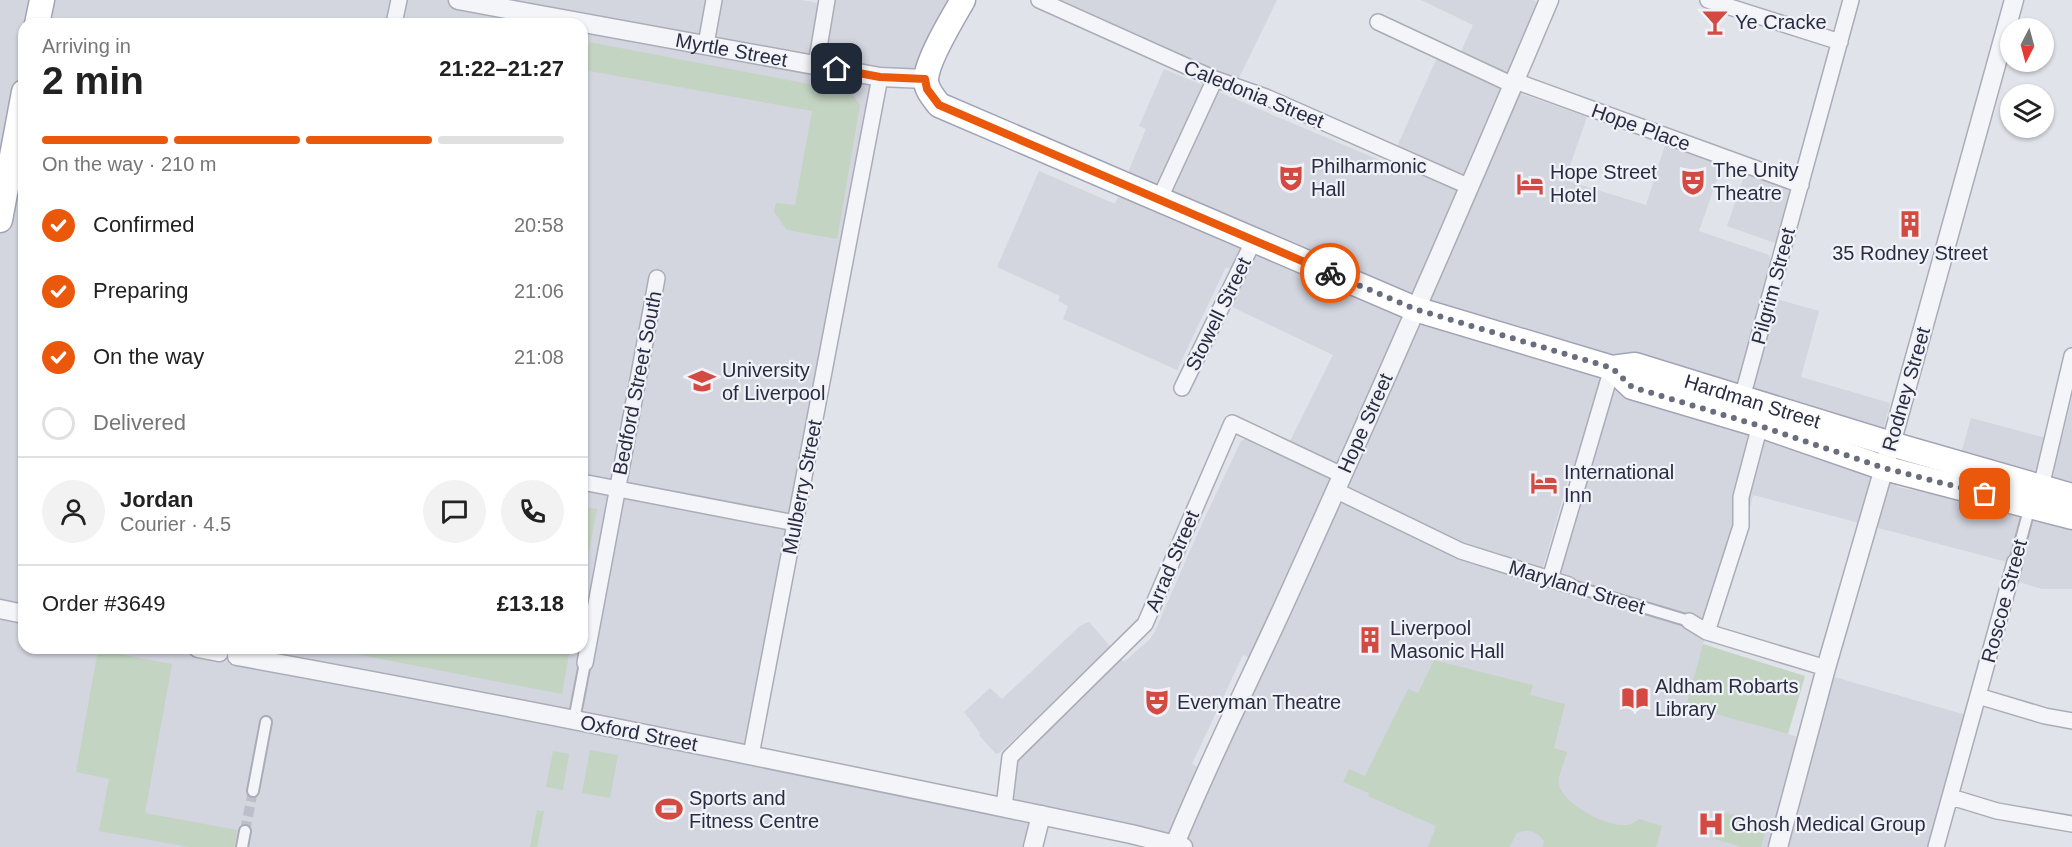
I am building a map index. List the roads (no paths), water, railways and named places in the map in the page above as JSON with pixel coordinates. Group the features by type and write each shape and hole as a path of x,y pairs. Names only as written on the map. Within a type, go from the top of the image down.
{"main road":[{"path":"38,18 42,0"},
{"path":"963,0 936,50 925,79 927,89 939,105 1415,309"},
{"path":"0,220 18,124"},
{"name":"Hardman Street","path":"1415,309 1612,368 1635,365 1891,444 2036,497"},
{"name":"Hardman Street","path":"1612,368 1632,387 1760,426 1884,468 2036,497"},
{"path":"2036,497 2072,496"},
{"path":"2036,497 2072,517"}],"street":[{"path":"395,18 399,0"},
{"name":"Myrtle Street","path":"458,0 559,18"},
{"path":"706,44 714,0"},
{"path":"816,65 827,0"},
{"name":"Caledonia Street","path":"1039,0 1215,79 1266,97 1470,187"},
{"name":"Hope Street","path":"1179,846 1195,795 1263,652 1339,482 1470,187 1549,0"},
{"path":"1708,0 1840,42"},
{"name":"Pilgrim Street","path":"1742,398 1851,0"},
{"name":"Rodney Street","path":"1778,847 1826,668 1891,444 2014,0"},
{"name":"Hope Place","path":"1378,22 1514,83 1801,185"},
{"name":"Myrtle Street","path":"588,23 880,77 925,79"},
{"name":"Mulberry Street","path":"751,756 880,77"},
{"path":"1159,200 1215,79"},
{"name":"Stowell Street","path":"1182,388 1254,240"},
{"name":"Bedford Street South","path":"588,647 657,278"},
{"name":"Roscoe Street","path":"1936,847 2015,562 2036,497 2072,356"},
{"path":"1550,579 1612,368"},
{"path":"1707,632 1741,526 1741,497 1760,426 1742,398"},
{"name":"Arrad Street","path":"1004,807 1010,757 1145,624 1232,423 1339,482"},
{"name":"Maryland Street","path":"1339,482 1461,550 1689,621 1707,632 1826,668"},
{"path":"588,483 795,523"},
{"path":"0,609 18,613"},
{"name":"Oxford Street","path":"228,654 574,720 1004,807 1179,846"},
{"name":"Bedford Street South","path":"585,663 587,654"},
{"path":"574,720 585,663"},
{"path":"1978,696 2044,716 2072,721"},
{"path":"253,791 266,722"},
{"path":"1950,797 1997,811 2072,824"},
{"path":"1033,847 1041,815"},
{"path":"242,847 245,831"}],"tunnel":[{"path":"245,831 253,791"}],"place":[{"name":"Ye Cracke","path":"1715,22"},
{"name":"Philharmonic Hall","path":"1291,178"},
{"name":"The Unity Theatre","path":"1693,182"},
{"name":"Hope Street Hotel","path":"1530,184"},
{"name":"35 Rodney Street","path":"1910,224"},
{"name":"University of Liverpool","path":"702,381"},
{"name":"International Inn","path":"1544,483"},
{"name":"Liverpool Masonic Hall","path":"1370,640"},
{"name":"Aldham Robarts Library","path":"1635,698"},
{"name":"Everyman Theatre","path":"1157,702"},
{"name":"Sports and Fitness Centre","path":"669,809"},
{"name":"Ghosh Medical Group","path":"1711,824"}]}
